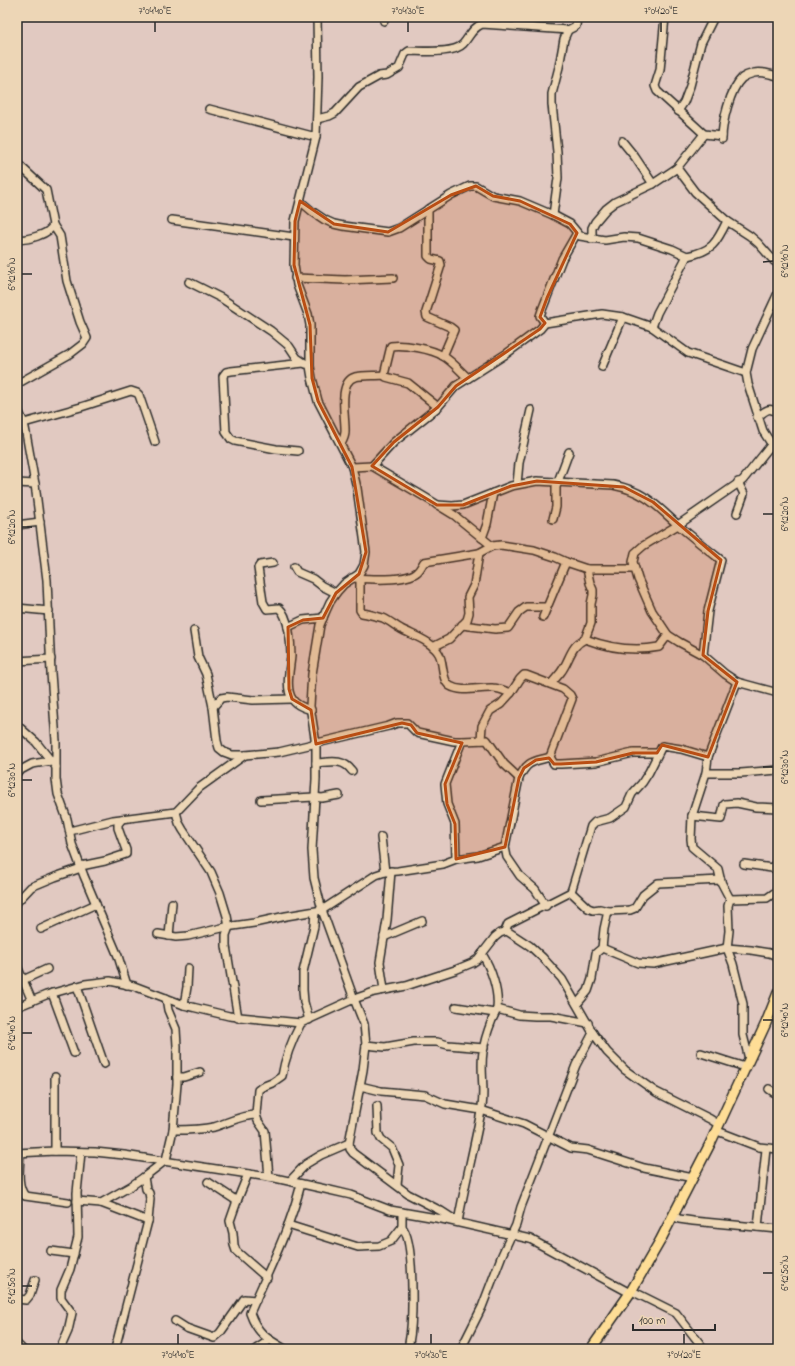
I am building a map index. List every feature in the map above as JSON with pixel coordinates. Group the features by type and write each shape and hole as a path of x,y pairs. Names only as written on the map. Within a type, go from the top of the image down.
{"main road":[{"path":"676,1217 693,1178 719,1128 766,1023 778,992"},
{"path":"598,1349 633,1293 641,1276 676,1217 778,1006"},
{"path":"591,1349 633,1293"}],"street":[{"path":"317,17 318,78 316,137 295,221 294,265 295,278 308,314 310,325 307,365 318,401 352,467 359,498 366,552 366,559 356,579 360,610 362,613 386,620 424,640 433,647 439,654 445,681 449,685 461,689 494,688 510,693"},
{"path":"317,119 335,113 359,87 379,76 399,68 405,54 409,51 455,49 463,45 476,26 482,24 568,30 576,26 577,17"},
{"path":"665,17 660,70 655,86 657,91 704,134 722,138 730,100 737,84 743,77 753,73 763,72 778,76"},
{"path":"678,111 684,102 694,74 701,43 714,17"},
{"path":"553,215 558,178 552,94 564,39 568,30"},
{"path":"209,109 316,137"},
{"path":"592,239 592,228 606,209 615,202 653,184 677,168 704,134"},
{"path":"622,141 653,184"},
{"path":"17,163 46,190 53,225 60,236 67,281 80,322 87,338 83,344 70,354 17,384"},
{"path":"677,168 695,192 727,221 750,236 774,261 778,263"},
{"path":"300,201 319,216 334,224 384,232 399,228 428,209 470,186 476,186 493,196 520,202 553,215 570,224 580,236 605,240 624,237 638,238 672,249 687,256 704,252 709,249 716,242 727,221"},
{"path":"428,209 428,256 431,260 440,261 442,265 426,314 427,317 454,330 443,356"},
{"path":"172,220 294,237"},
{"path":"17,239 23,240 46,232 52,229 53,225"},
{"path":"544,323 540,316 542,310 562,259 577,233"},
{"path":"652,327 657,313 687,256"},
{"path":"295,278 345,280 393,278"},
{"path":"190,282 221,298 271,331 307,365"},
{"path":"778,293 752,349 746,373 763,431 778,454"},
{"path":"372,466 394,442 438,407 456,386 506,354 540,329 544,323 602,314 623,317 652,327 688,353 746,373"},
{"path":"602,367 623,317"},
{"path":"384,375 392,345 436,352 443,356 468,378"},
{"path":"298,451 276,449 231,439 226,432 223,376 226,372 231,371 307,365"},
{"path":"341,444 345,434 345,389 348,382 356,377 384,375 386,377 408,383 438,407"},
{"path":"24,423 131,391 139,395 155,442"},
{"path":"17,408 24,423 35,484 48,580 50,659 58,794 67,819 72,844 118,956 127,985"},
{"path":"758,417 772,409 778,413"},
{"path":"517,484 519,463 531,410"},
{"path":"772,445 743,480 738,482 678,525 642,546 635,552 633,562 634,569 652,611 668,635 703,655 737,682 778,693"},
{"path":"553,519 556,508 556,487 569,452"},
{"path":"352,467 372,466 437,505 469,527 492,546"},
{"path":"437,505 463,505 517,484 537,481 624,487 634,491 653,502 678,525 721,560 708,611 703,655"},
{"path":"737,512 744,494 738,482"},
{"path":"17,483 35,484"},
{"path":"482,538 487,524 493,493"},
{"path":"17,525 40,522"},
{"path":"458,1222 441,1210 408,1194 353,1153 350,1149 349,1143 366,1045 364,1024 330,928 319,911 312,860 316,744 311,710 312,674 320,625 330,602 344,584 356,579 382,580 409,576 417,572 424,562 479,552 492,546 501,545 534,550 587,569 634,569"},
{"path":"433,647 449,639 466,620 469,613 468,597 474,585 479,552"},
{"path":"543,618 546,607 566,562"},
{"path":"273,563 260,565 258,568 263,602 267,609 281,609 288,627 291,655 289,689 292,699 298,705 311,710"},
{"path":"294,567 297,572 313,579 322,586 336,593"},
{"path":"551,684 562,671 570,653 579,642 585,639 591,623 593,590 587,569"},
{"path":"462,625 495,629 508,628 519,612 526,607 546,607"},
{"path":"17,608 49,611"},
{"path":"288,627 303,620 323,618"},
{"path":"194,632 198,657 206,674 213,706 217,741 219,748 227,754 245,755 279,752 402,722 410,725 417,733 462,742 481,740 488,741 504,764 519,778"},
{"path":"585,639 625,650 659,647 668,635"},
{"path":"17,661 50,659"},
{"path":"481,740 482,726 490,711 501,704 524,675 564,689 572,699 550,757"},
{"path":"701,1052 747,1063 743,1035 743,1004 733,964 727,948 729,931 728,906 730,899 721,882 718,868 692,847 691,839 692,816 706,773 708,757 737,682"},
{"path":"213,706 221,698 227,697 253,700 292,699"},
{"path":"17,725 36,742 56,767"},
{"path":"456,859 455,824 447,804 445,784 462,742"},
{"path":"17,1007 52,993 77,986 110,981 127,985 184,1005 238,1018 301,1023 354,999 384,990 406,986 455,970 478,959 495,937 505,931 508,924 572,892 591,826 595,822 610,818 626,807 632,794 649,772 657,754 663,746 681,749 708,757"},
{"path":"550,757 554,764 561,764 596,762 633,753 657,754"},
{"path":"70,831 122,819 176,812 199,788 245,755"},
{"path":"546,906 535,889 520,876 507,857 505,847 519,778 524,768 536,760 550,757"},
{"path":"17,772 32,764 51,761"},
{"path":"316,763 342,762 349,765 352,771"},
{"path":"706,773 742,773 778,770"},
{"path":"261,800 314,797 322,798 338,795"},
{"path":"692,816 721,818 725,804 737,803 756,807 778,808"},
{"path":"176,812 179,823 186,836 211,872 227,916 229,927 226,935 226,946 238,1018"},
{"path":"17,902 31,887 81,867 126,854 118,828 118,824 122,819"},
{"path":"381,837 388,871 384,937 380,962 384,990"},
{"path":"158,934 169,936 188,936 286,916 319,911 376,875 388,871 443,864 456,859 478,856 505,847"},
{"path":"744,864 761,865 772,868 778,861"},
{"path":"572,892 588,908 593,910 630,910 635,908 643,895 658,883 721,880"},
{"path":"730,899 767,898 774,893 778,894"},
{"path":"169,936 172,903"},
{"path":"41,929 96,904"},
{"path":"309,1020 303,996 303,972 319,911"},
{"path":"578,1004 588,991 592,979 596,953 602,948 608,911"},
{"path":"384,937 422,921"},
{"path":"505,931 509,932 530,946 562,979 578,1004 593,1033 625,1070 656,1092 710,1119 719,1128 766,1149 778,1150"},
{"path":"602,948 638,963 653,964 727,948 751,950 778,956"},
{"path":"458,1222 464,1188 477,1138 482,1110 482,1057 488,1033 496,1011 496,988 489,965 482,954"},
{"path":"17,966 32,1001"},
{"path":"23,980 47,968"},
{"path":"184,1005 188,968"},
{"path":"77,986 104,1064"},
{"path":"52,993 74,1053"},
{"path":"101,1203 132,1186 166,1160 173,1130 178,1046 176,1029 168,1010 166,998"},
{"path":"456,1007 519,1015 551,1016 588,1023"},
{"path":"268,1177 265,1131 256,1118 258,1090 272,1084 282,1076 284,1063 293,1038 301,1023"},
{"path":"461,1349 482,1307 576,1065 593,1033"},
{"path":"366,1045 385,1047 414,1042 437,1042 448,1045 484,1048"},
{"path":"177,1077 184,1077 200,1072"},
{"path":"55,1077 55,1151"},
{"path":"360,1086 381,1091 425,1095 445,1104 482,1110 524,1124 571,1148 588,1150 644,1168 693,1178"},
{"path":"770,1089 778,1095"},
{"path":"377,1106 378,1133 381,1140 392,1148 399,1165 397,1185"},
{"path":"173,1130 193,1130 213,1127 247,1115 256,1115"},
{"path":"290,1181 306,1164 321,1155 349,1143"},
{"path":"758,1226 766,1149"},
{"path":"68,1202 25,1196 20,1186 18,1153 55,1151 95,1152 166,1160 290,1181 351,1195 390,1210 458,1222 511,1234 538,1243 563,1258 676,1313 704,1349"},
{"path":"60,1349 68,1331 72,1313 61,1298 61,1290 70,1269 78,1236 77,1201 81,1152"},
{"path":"248,1174 230,1221 234,1245 236,1251 266,1278"},
{"path":"115,1349 148,1221 150,1199 146,1189 144,1177"},
{"path":"208,1182 237,1201"},
{"path":"285,1349 264,1337 253,1322 250,1313 294,1210 301,1184"},
{"path":"77,1201 101,1203 148,1221"},
{"path":"402,1212 402,1228 406,1234 411,1265 409,1349"},
{"path":"676,1217 778,1229"},
{"path":"288,1225 358,1247 379,1246 385,1244 391,1241 402,1228"},
{"path":"51,1251 74,1254"},
{"path":"17,1299 26,1300 30,1295 35,1280"},
{"path":"175,1322 186,1328 214,1338 220,1333 244,1299 256,1300"},
{"path":"256,1349 270,1340"},
{"path":"17,1344 22,1349"}],"highlighted area":[{"path":"476,186 493,196 520,201 570,224 577,233 547,298 540,317 545,323 540,329 456,386 438,407 394,442 372,466 437,505 463,505 511,486 537,481 624,487 653,502 721,560 708,611 703,655 737,682 708,757 662,745 657,753 633,753 596,762 554,764 549,758 536,760 524,768 519,778 505,847 456,859 455,824 447,804 445,784 462,743 417,733 411,725 402,723 316,744 311,710 292,699 289,689 288,627 303,620 323,618 336,593 359,574 366,552 352,467 318,401 312,378 310,325 294,265 295,221 300,201 334,224 388,232 451,195"}]}
